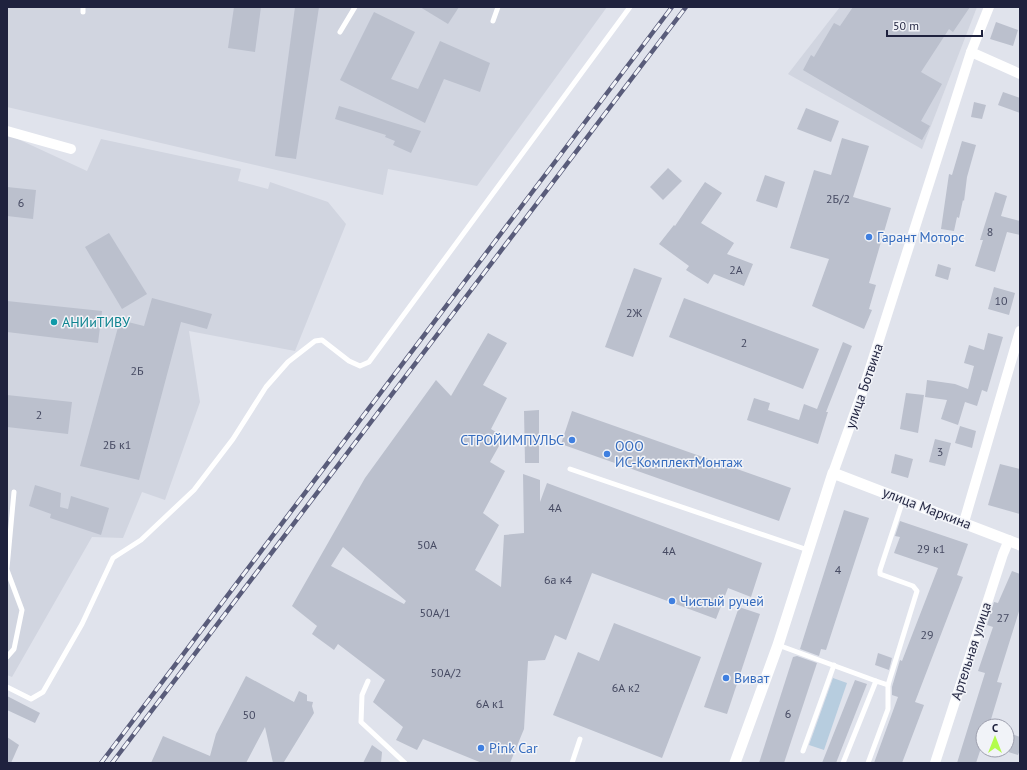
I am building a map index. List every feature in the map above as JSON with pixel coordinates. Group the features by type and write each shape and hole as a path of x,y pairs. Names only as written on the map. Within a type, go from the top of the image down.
{"street":[{"name":"улица Ботвина","path":"735,763 778,645 833,473 867,380 971,52 990,7"},
{"path":"971,52 1020,74"},
{"path":"7,131 71,149"},
{"path":"964,522 1020,331"},
{"name":"улица Маркина","path":"833,473 964,522 1020,545"},
{"name":"Артельная улица","path":"935,763 1003,554 1009,540"}],"lane":[{"path":"340,32 355,7"},
{"path":"493,21 498,7"},
{"path":"7,687 32,699 43,692 82,624 113,558 141,540 194,490 233,439 266,387 288,362 315,341 322,340 349,361 360,366 370,362 630,7"},
{"path":"570,469 808,550"},
{"path":"7,657 14,648 22,610 7,569 14,492"},
{"path":"868,763 888,709 888,685 917,591 912,586 880,574 880,570 904,499"},
{"path":"778,645 888,685"},
{"path":"803,751 834,665"},
{"path":"368,681 362,695 362,722 405,763"},
{"path":"843,763 876,681"},
{"path":"572,763 580,739"}],"shaded area":[{"path":"7,7 607,7 477,186 388,169 383,195 7,107"},
{"path":"840,7 977,7 922,149 788,74"},
{"path":"7,134 87,171 101,139 241,169 238,181 268,189 270,182 328,202 346,224 295,351 189,331 200,402 165,500 142,492 123,538 92,537 12,677 7,675"},
{"path":"833,678 847,683 824,750 809,745"}],"building":[{"path":"234,7 261,7 255,52 228,48"},
{"path":"295,7 319,7 296,159 275,156"},
{"path":"420,7 459,7 448,24"},
{"path":"853,7 970,7 953,32 949,29 921,72 942,84 921,121 930,126 922,140 803,70 811,55 814,57 834,23 840,26"},
{"path":"374,12 415,32 391,79 418,89 440,41 490,63 480,92 444,79 425,123 340,80"},
{"path":"996,22 1018,30 1013,46 990,39"},
{"path":"1003,92 1020,98 1020,113 998,105"},
{"path":"974,102 986,105 982,119 971,117"},
{"path":"339,106 421,131 411,153 393,145 395,141 385,137 386,135 335,119"},
{"path":"806,108 839,121 831,142 797,129"},
{"path":"842,138 869,146 853,197 891,208 869,283 876,285 869,309 872,310 864,329 812,306 829,259 790,248 814,170 831,175"},
{"path":"962,141 976,145 967,177 964,201 963,200 959,218 957,217 954,231 941,229 949,174 952,175"},
{"path":"668,168 682,181 663,200 650,187"},
{"path":"765,175 785,182 777,208 756,201"},
{"path":"705,182 722,193 701,223 734,243 727,254 753,264 744,286 714,274 708,284 686,270 689,266 659,244 674,225 675,226"},
{"path":"7,187 36,190 33,219 7,216"},
{"path":"995,192 1007,196 1001,216 1020,221 1020,235 1007,232 995,272 975,266 983,240 980,240"},
{"path":"109,233 147,294 122,309 85,247"},
{"path":"938,264 951,268 948,280 935,276"},
{"path":"634,268 662,278 633,357 605,347"},
{"path":"994,287 1015,293 1009,315 988,309"},
{"path":"152,298 212,314 207,329 181,322 139,480 80,466 120,320 144,326"},
{"path":"684,298 819,349 803,389 669,337"},
{"name":"АНИиТИВУ","path":"7,301 102,311 98,343 7,332"},
{"path":"488,333 507,343 483,385 507,398 491,429 504,437 490,462 505,471 483,513 499,525 475,570 501,587 504,535 524,533 523,474 540,480 540,502 547,483 762,563 751,597 728,588 716,619 592,573 566,640 555,635 545,660 528,661 524,729 510,763 482,763 423,739 417,750 396,740 403,727 373,702 385,680 338,644 334,650 312,634 317,626 292,606 365,478 436,380 451,396","holes":["343,547 406,601 404,604 331,566"]},
{"path":"988,333 1003,337 987,392 982,390 977,406 965,402 958,425 941,419 947,400 925,397 927,380 955,384 968,389 974,366 964,363 969,345 984,350"},
{"path":"843,342 852,346 826,412 828,412 818,444 747,420 754,398 770,403 768,410 799,420 804,404 817,409"},
{"path":"906,393 924,395 918,433 900,429"},
{"path":"7,395 72,402 68,434 7,427"},
{"path":"539,410 539,463 525,463 524,411"},
{"path":"572,411 791,488 779,521 561,444"},
{"path":"960,426 976,431 972,448 955,443"},
{"path":"935,439 951,443 945,466 929,462"},
{"path":"895,454 913,459 908,478 891,473"},
{"path":"1000,464 1020,469 1020,514 988,505"},
{"path":"35,485 61,493 60,507 68,509 71,496 109,508 101,535 50,518 51,514 29,506"},
{"path":"844,510 869,518 826,650 821,649 819,656 800,649"},
{"path":"900,521 968,544 957,575 963,577 915,702 924,705 902,763 874,763 898,697 892,695 892,687 900,660 902,661 938,568 894,553 900,537 895,536"},
{"path":"1012,571 1020,574 1020,608 997,682 1002,683 991,718 975,718 975,758 978,758 976,763 957,763 985,673 978,671 993,627 987,625 994,602 998,603"},
{"name":"Виват","path":"739,607 760,614 727,714 704,707"},
{"path":"614,623 701,657 662,758 553,715 578,652 599,661"},
{"path":"878,653 892,658 889,670 875,665"},
{"path":"797,656 817,663 784,763 759,763 793,657"},
{"path":"246,676 294,702 299,691 307,695 307,701 313,702 312,706 314,713 284,762 273,763 265,727 246,763 151,763 163,736 210,756 216,734"},
{"path":"855,680 867,684 836,763 822,763"},
{"path":"7,696 40,713 35,723 7,710"},
{"path":"1015,735 1020,737 1020,750 1018,755 1015,754"},
{"path":"7,737 19,745 11,763 7,763"},
{"path":"372,745 382,752 381,763 363,763"}],"railway":[{"path":"101,763 672,7"},
{"path":"112,763 686,7"}],"place":[{"name":"Гарант Моторс","path":"869,237"},
{"name":"АНИиТИВУ","path":"54,322"},
{"name":"СТРОЙИМПУЛЬС","path":"572,440"},
{"name":"ООО ИС-КомплектМонтаж","path":"607,454"},
{"name":"Чистый ручей","path":"672,601"},
{"name":"Виват","path":"726,678"},
{"name":"Pink Car","path":"481,748"}]}
